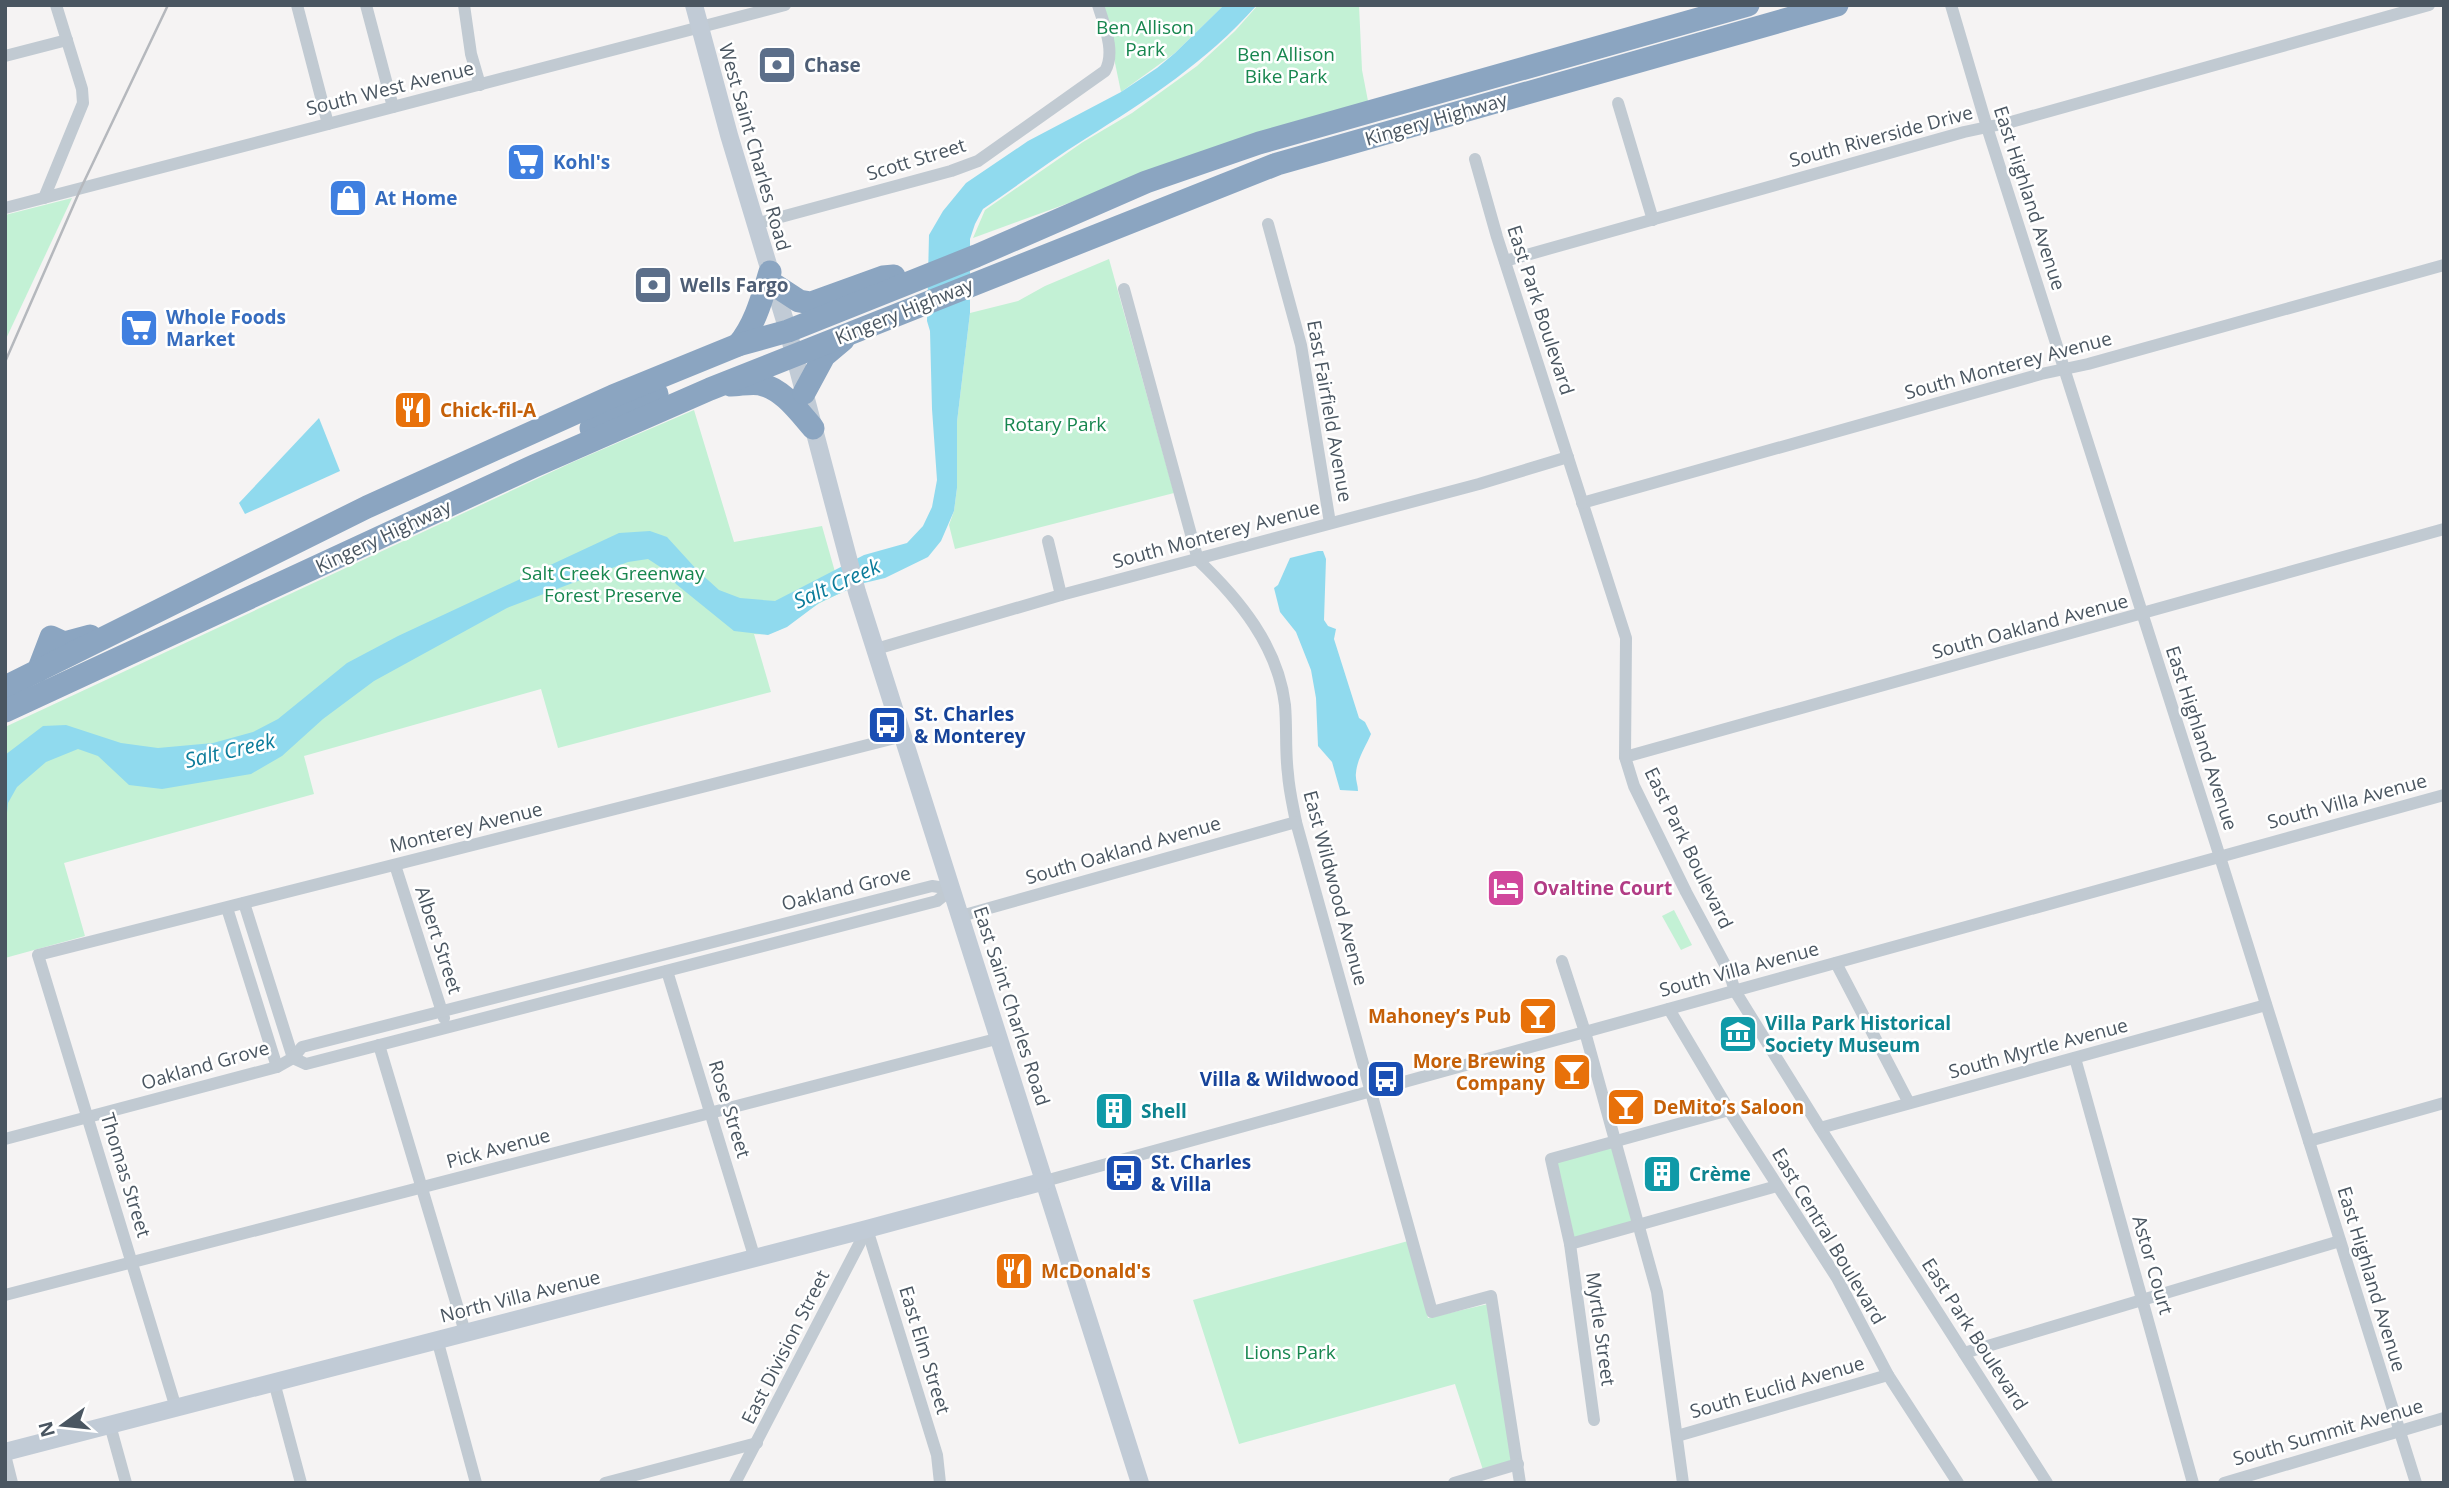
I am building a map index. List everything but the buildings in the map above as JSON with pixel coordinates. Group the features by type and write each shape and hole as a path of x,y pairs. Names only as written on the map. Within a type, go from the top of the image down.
{"highway":[{"name":"Kingery Highway","path":"5,687 368,507 613,396 738,345 788,331 919,279 1146,182 1259,143 1748,5"},
{"name":"Kingery Highway","path":"5,711 534,466 717,386 1277,164 1837,5"},
{"path":"738,345 746,336 771,278 799,301 811,303 890,275 919,279"},
{"path":"534,466 563,444 628,407 770,347 788,331"},
{"path":"804,393 824,356 854,331"},
{"path":"717,386 758,384 770,388 794,405 813,428"}],"main road":[{"name":"West Saint Charles Road","path":"694,5 788,331 842,543"},
{"name":"East Saint Charles Road","path":"842,543 1140,1483"},
{"name":"North Villa Avenue","path":"5,1454 1045,1181"}],"street":[{"path":"44,198 83,103 82,89 56,5"},
{"path":"297,5 328,124"},
{"path":"366,5 393,107"},
{"path":"464,5 471,54 480,85"},
{"name":"South West Avenue","path":"5,208 785,5"},
{"name":"Scott Street","path":"755,224 965,167 999,146 1105,71 1109,64 1109,44 1098,5"},
{"name":"East Highland Avenue","path":"1951,5 1987,127 2416,1483"},
{"name":"South Riverside Drive","path":"1505,261 2429,5"},
{"path":"5,56 67,40"},
{"path":"1618,103 1653,220"},
{"name":"East Park Boulevard","path":"1475,159 1626,638 1625,757 1634,786 1728,972 1735,991 2047,1483"},
{"name":"East Fairfield Avenue","path":"1268,225 1301,345 1330,523"},
{"name":"South Monterey Avenue","path":"1582,503 2444,265"},
{"name":"East Wildwood Avenue","path":"1124,289 1199,560 1251,619 1277,671 1284,703 1287,773 1296,822 1432,1312 1491,1296 1518,1464"},
{"name":"South Monterey Avenue","path":"876,649 1061,595 1199,560 1568,457"},
{"name":"South Oakland Avenue","path":"1625,757 2444,529"},
{"path":"1048,541 1061,595"},
{"name":"Monterey Avenue","path":"38,955 903,736"},
{"name":"South Villa Avenue","path":"1045,1181 2444,794"},
{"name":"South Oakland Avenue","path":"961,916 1296,822"},
{"name":"Albert Street","path":"395,865 447,1027"},
{"name":"Oakland Grove","path":"5,1139 277,1067 293,1058 302,1047 442,1010 920,888 932,886 952,889"},
{"name":"Oakland Grove","path":"293,1058 306,1064 937,901 952,889"},
{"path":"244,903 293,1058"},
{"path":"227,908 277,1067"},
{"name":"Thomas Street","path":"38,955 176,1408"},
{"path":"1562,961 1585,1032 1657,1292 1684,1483"},
{"path":"1836,963 1909,1103"},
{"name":"Rose Street","path":"667,971 755,1259"},
{"name":"South Myrtle Avenue","path":"1820,1128 2266,1005"},
{"name":"East Central Boulevard","path":"1669,1009 1729,1110 1837,1278 1888,1375 1958,1483"},
{"name":"Pick Avenue","path":"5,1296 1000,1038"},
{"path":"379,1045 465,1332"},
{"name":"Astor Court","path":"2075,1058 2193,1483"},
{"path":"2309,1141 2444,1103"},
{"path":"1616,1142 1729,1110"},
{"name":"Myrtle Street","path":"1594,1420 1570,1244 1551,1159 1616,1142"},
{"path":"1570,1244 1777,1186"},
{"name":"East Division Street","path":"735,1483 867,1229"},
{"name":"East Elm Street","path":"867,1229 937,1455 940,1483"},
{"path":"1964,1353 2340,1241"},
{"path":"437,1339 476,1483"},
{"name":"South Euclid Avenue","path":"1677,1436 1888,1375"},
{"path":"274,1382 301,1483"},
{"name":"South Summit Avenue","path":"2224,1483 2444,1418"},
{"path":"110,1425 126,1483"},
{"path":"605,1483 757,1443"},
{"path":"5,1454 12,1483"},
{"path":"1454,1483 1518,1464 1520,1483"}],"green space":[{"name":"Ben Allison Park","path":"1103,5 1224,5 1175,53 1121,92"},
{"name":"Ben Allison Bike Park","path":"1258,5 1359,5 1362,70 1368,101 1132,180 973,238 985,210 1083,142 1132,113 1197,66 1235,31"},
{"path":"72,198 5,341 5,215"},
{"name":"Rotary Park","path":"1109,259 1174,493 955,549 949,525 957,488 957,422 970,313 1018,301 1045,286"},
{"name":"Salt Creek Greenway Forest Preserve","path":"694,410 734,542 822,526 841,593 820,603 781,629 754,634 771,692 558,748 541,689 304,756 314,794 64,863 85,936 5,958 5,727 573,462"},
{"path":"1674,910 1692,945 1681,950 1662,916"},
{"path":"1614,1145 1635,1223 1573,1240 1554,1161"},
{"name":"Lions Park","path":"1408,1241 1428,1318 1488,1304 1513,1462 1483,1470 1455,1384 1239,1444 1193,1300"}],"water":[{"name":"Salt Creek","path":"1224,5 1257,5 1217,45 1176,78 983,209 970,239 970,313 957,422 957,488 954,511 941,541 928,557 885,578 860,584 819,603 787,627 768,635 734,631 676,584 668,572 648,559 628,562 507,608 374,681 323,719 282,756 251,774 162,789 129,785 98,756 78,749 46,762 17,787 8,803 5,833 5,755 43,726 66,725 121,743 158,748 213,743 253,732 278,719 347,663 398,636 619,533 650,531 667,537 719,590 740,598 775,601 864,555 907,543 923,526 932,507 937,480 930,331 927,321 929,235 943,211 966,183 1028,141 1121,92 1157,68"},
{"path":"319,418 340,471 245,514 239,503"},
{"path":"1323,551 1326,559 1324,620 1328,626 1336,629 1334,639 1359,718 1365,722 1371,734 1357,768 1358,791 1340,790 1332,762 1318,746 1316,698 1311,670 1296,632 1280,612 1274,588 1278,585 1290,558"}],"railway":[{"path":"5,362 81,188 168,5"}],"place":[{"name":"Chase","path":"777,65"},
{"name":"Kohl's","path":"526,162"},
{"name":"At Home","path":"348,198"},
{"name":"Wells Fargo","path":"653,285"},
{"name":"Whole Foods Market","path":"139,328"},
{"name":"Chick-fil-A","path":"413,410"},
{"name":"St. Charles & Monterey","path":"887,725"},
{"name":"Ovaltine Court","path":"1506,888"},
{"name":"Mahoney’s Pub","path":"1538,1016"},
{"name":"Villa Park Historical Society Museum","path":"1738,1034"},
{"name":"More Brewing Company","path":"1572,1072"},
{"name":"Villa & Wildwood","path":"1386,1079"},
{"name":"DeMito’s Saloon","path":"1626,1107"},
{"name":"Shell","path":"1114,1111"},
{"name":"St. Charles & Villa","path":"1124,1173"},
{"name":"Crème","path":"1662,1174"},
{"name":"McDonald's","path":"1014,1271"}]}
